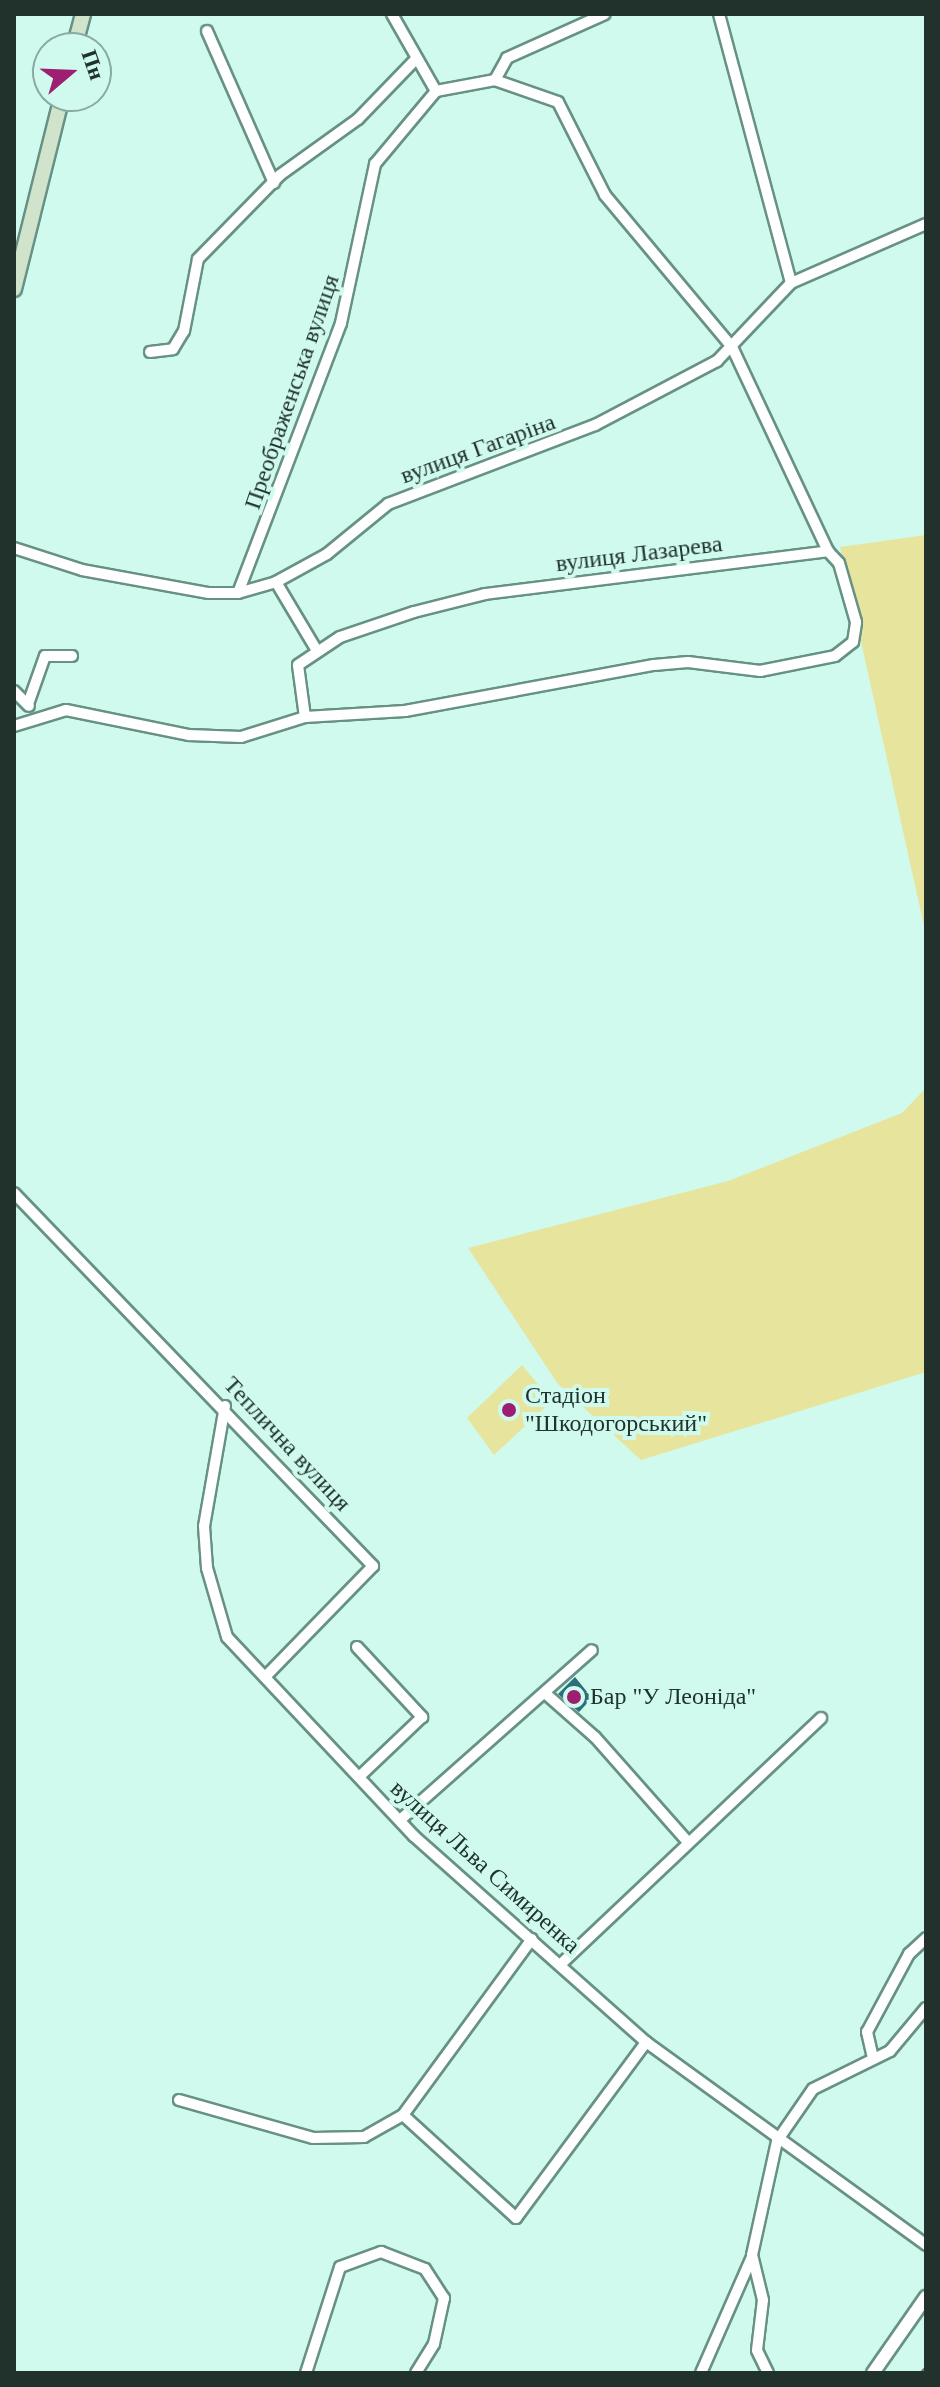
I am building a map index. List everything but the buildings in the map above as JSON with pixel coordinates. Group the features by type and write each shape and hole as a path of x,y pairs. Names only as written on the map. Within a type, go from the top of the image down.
{"main road":[{"path":"14,289 58,112"}],"street":[{"path":"16,729 33,715 82,712 213,738 258,735 305,717 405,711 654,665 688,662 760,671 835,656 853,642 856,622 839,563 828,551 732,347 605,195 558,102 495,80 436,91 414,61 392,14"},
{"path":"495,80 507,58 586,16 605,14"},
{"path":"719,14 791,283"},
{"path":"207,31 274,183"},
{"path":"150,352 173,349 193,304 198,259 274,183 358,119 414,61"},
{"name":"Преображенська вулиця","path":"238,593 341,323 375,164 436,91"},
{"name":"вулиця Гагаріна","path":"14,548 160,586 238,593 276,582 327,554 388,504 595,425 732,347 791,283 926,224"},
{"name":"вулиця Лазарева","path":"316,649 485,594 828,551"},
{"path":"276,582 316,649 298,665 305,717"},
{"path":"28,704 45,656 72,656"},
{"path":"14,691 28,704 33,715"},
{"name":"Теплична вулиця","path":"14,1193 225,1406 373,1566 265,1677"},
{"name":"вулиця Льва Симиренка","path":"225,1406 204,1526 207,1568 227,1637 400,1820 646,2042 777,2141 926,2245"},
{"path":"357,1647 422,1717 359,1777"},
{"path":"400,1820 546,1694 592,1650"},
{"path":"546,1694 595,1737 686,1840"},
{"path":"561,1964 686,1840 821,1718"},
{"path":"873,2058 867,2032 909,1954 926,1938"},
{"path":"179,2100 313,2138 364,2137 403,2115 532,1939"},
{"path":"701,2373 752,2255 777,2141 813,2089 873,2058 909,2034 926,2008"},
{"path":"403,2115 516,2218 646,2042"},
{"path":"306,2373 340,2267 381,2252 425,2269 444,2298 434,2344 416,2373"},
{"path":"752,2255 763,2300 757,2350 768,2373"},
{"path":"873,2373 926,2297"}],"shaded area":[{"path":"926,535 926,935 840,547"},
{"path":"926,1088 926,1372 641,1460 558,1384 468,1248 728,1181 902,1113"},
{"name":"Стадіон \"Шкодогорський\"","path":"522,1365 552,1401 494,1455 467,1418"}],"tram line":[{"path":"920,2373 926,2367"}],"place":[{"name":"Стадіон \"Шкодогорський\"","path":"509,1410"},
{"name":"Бар \"У Леоніда\"","path":"574,1697"}]}
